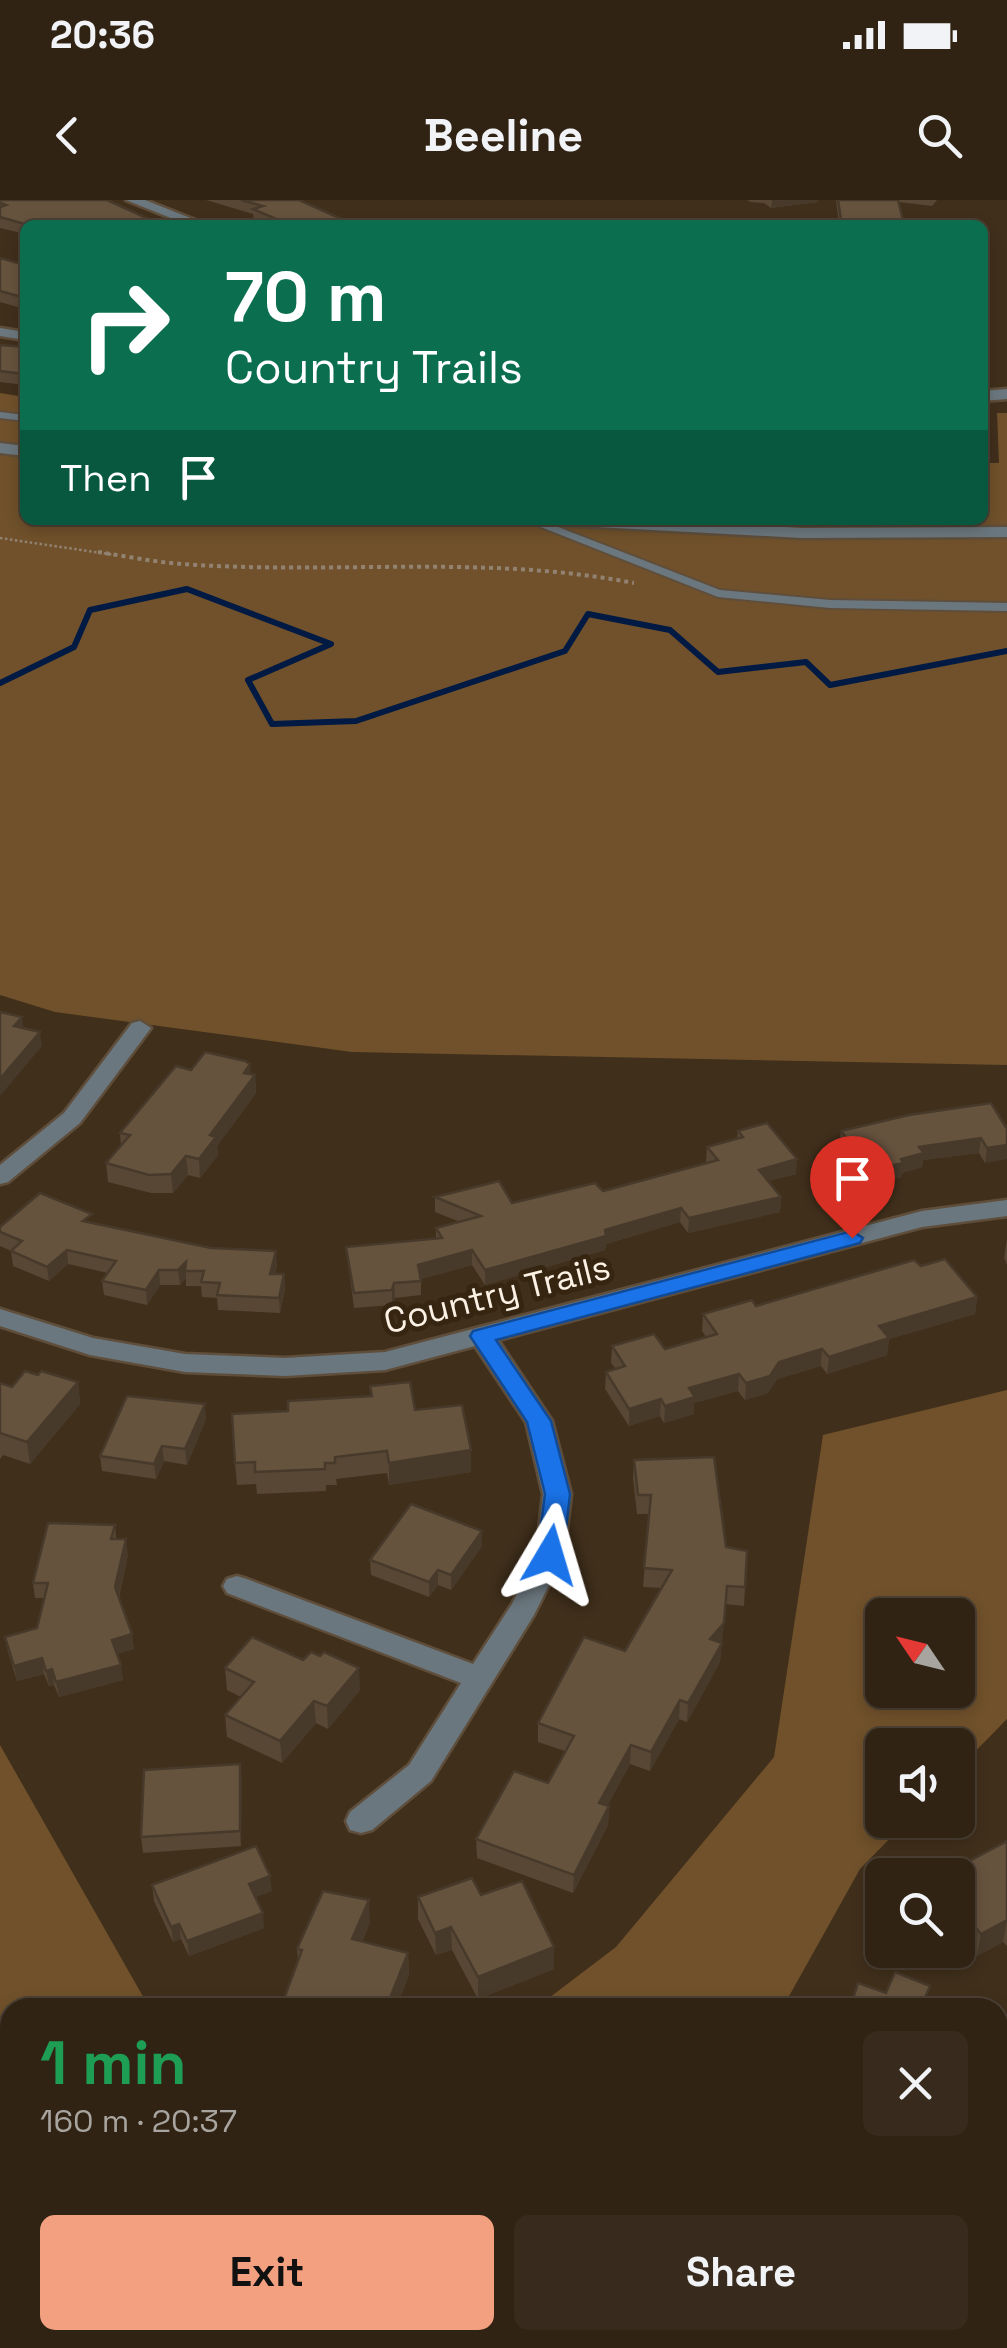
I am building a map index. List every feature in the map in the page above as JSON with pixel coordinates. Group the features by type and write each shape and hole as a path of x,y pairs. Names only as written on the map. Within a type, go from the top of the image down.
{"street":[{"path":"133,200 187,220"},
{"path":"652,525 802,533 1007,532"},
{"path":"0,1177 72,1118 140,1028"},
{"name":"Country Trails","path":"0,1317 90,1346 137,1356 234,1366 385,1361 922,1220 1007,1208"},
{"path":"361,1821 420,1773 524,1608 550,1555 557,1494 539,1421 482,1336"},
{"path":"237,1586 477,1677"}],"lane":[{"path":"542,525 718,593 830,604 1007,607"}],"path":[{"path":"0,538 181,564 509,567 583,573 634,583"}],"shaded area":[{"path":"0,393 20,396 20,525 988,525 988,463 999,463 997,413 1007,413 1007,1065 352,1052 55,1012 0,995"},
{"path":"1007,1390 1007,1719 975,1752 975,1728 865,1728 865,1838 890,1838 871,1858 865,1858 788,1998 549,1998 616,1947 774,1757 823,1435"},
{"path":"0,1745 144,1998 0,1998"}],"building":[{"path":"107,200 151,220 20,223 0,217 0,207 6,205 0,203"},
{"path":"241,200 299,200 344,220 278,220 253,209 263,206"},
{"path":"838,200 898,200 903,220 841,220"},
{"path":"0,258 20,264 20,297 0,291"},
{"path":"0,345 20,347 20,373 0,371"},
{"path":"0,1012 22,1017 14,1026 40,1032 0,1079"},
{"path":"205,1052 245,1061 250,1064 244,1073 255,1075 210,1135 216,1137 199,1159 186,1156 171,1174 149,1175 106,1163 130,1135 120,1133 176,1066 191,1070"},
{"path":"991,1103 1007,1129 1007,1145 987,1148 981,1138 919,1147 924,1153 901,1159 903,1163 871,1170 841,1131 909,1115"},
{"path":"767,1123 797,1159 759,1170 781,1197 689,1218 681,1208 605,1230 606,1236 485,1270 472,1250 418,1265 421,1281 394,1283 392,1290 354,1293 346,1247 442,1238 436,1228 481,1216 435,1197 499,1181 512,1203 595,1183 603,1191 718,1160 707,1147 743,1137 738,1131"},
{"path":"40,1193 92,1214 83,1221 211,1248 276,1251 270,1274 284,1274 279,1298 217,1295 220,1283 201,1282 204,1271 185,1271 186,1262 178,1270 159,1270 146,1290 102,1281 116,1261 67,1250 47,1267 11,1251 22,1241 0,1232 0,1227"},
{"path":"945,1259 977,1297 879,1326 889,1338 829,1357 822,1349 779,1362 770,1376 746,1383 739,1374 689,1388 695,1397 665,1406 661,1399 629,1409 606,1372 625,1366 612,1346 654,1334 665,1349 717,1334 703,1314 752,1300 756,1306 914,1260 921,1266"},
{"path":"25,1371 38,1375 41,1371 78,1382 27,1442 0,1433 0,1383 12,1387"},
{"path":"410,1382 415,1410 462,1405 471,1450 389,1463 387,1451 335,1457 335,1463 325,1463 325,1469 255,1472 255,1462 235,1463 232,1414 288,1411 288,1401 372,1396 370,1386"},
{"path":"127,1396 205,1404 185,1449 162,1446 154,1464 100,1456"},
{"path":"714,1457 726,1547 747,1551 745,1587 727,1586 724,1623 710,1639 722,1643 688,1703 680,1700 651,1752 631,1745 599,1803 609,1806 574,1875 476,1839 514,1771 548,1783 574,1736 538,1723 584,1637 625,1651 672,1570 644,1568 651,1495 638,1495 634,1460"},
{"path":"411,1504 482,1531 451,1575 438,1570 429,1582 370,1560"},
{"path":"48,1523 115,1525 111,1539 126,1539 115,1587 132,1634 112,1640 121,1665 56,1682 52,1669 46,1671 42,1658 14,1666 5,1637 37,1628 48,1583 33,1583"},
{"path":"252,1637 303,1660 311,1652 320,1656 324,1652 359,1668 327,1706 314,1701 280,1741 225,1715 254,1682 225,1668"},
{"path":"240,1764 240,1831 141,1837 144,1770"},
{"path":"1007,1841 1007,1920 981,1934 975,1927 975,1858"},
{"path":"256,1846 270,1876 249,1884 263,1913 187,1941 179,1924 171,1927 152,1885"},
{"path":"472,1878 481,1895 522,1881 554,1947 478,1977 451,1927 435,1933 418,1897"},
{"path":"323,1891 369,1900 352,1939 408,1953 390,1998 284,1998 302,1950 297,1949"},
{"path":"895,1972 930,1986 925,1998 853,1998 858,1983 886,1993"}],"waterway":[{"path":"0,683 74,647 90,610 187,589 331,644 248,680 272,724 356,721 565,651 588,614 670,630 718,672 806,662 830,685 1007,651"}],"route":[{"path":"550,1555 557,1494 539,1421 482,1336 852,1238"}]}
